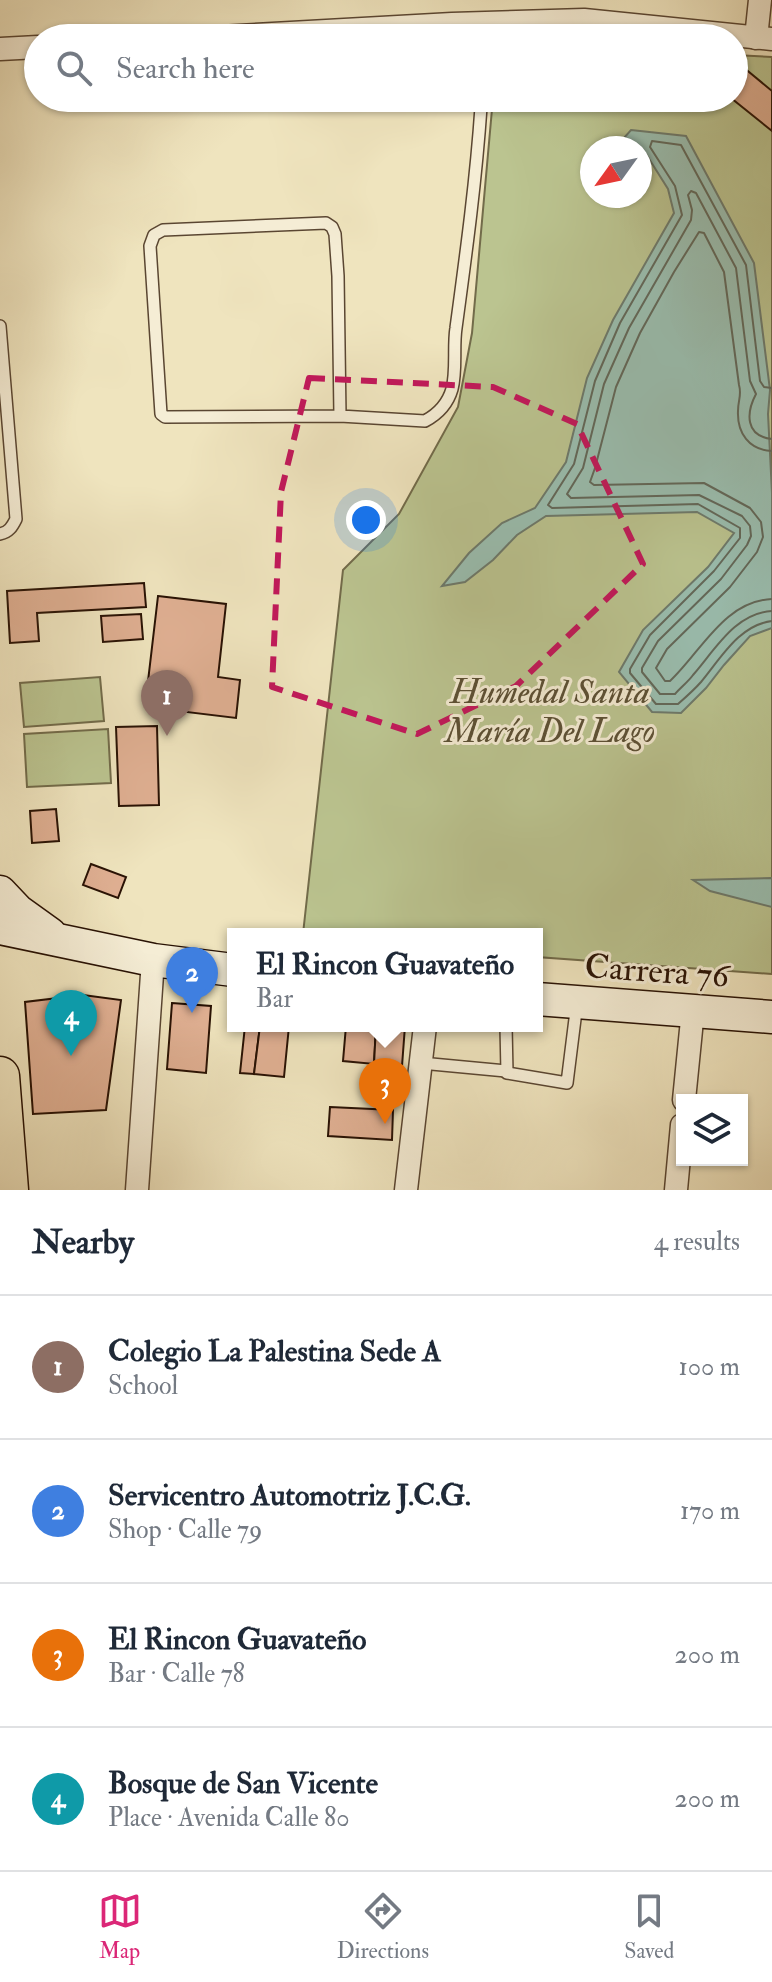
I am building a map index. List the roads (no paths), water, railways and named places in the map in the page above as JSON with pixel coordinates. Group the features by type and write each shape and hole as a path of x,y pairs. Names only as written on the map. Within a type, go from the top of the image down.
{"highway":[{"path":"0,1076 9,1190"}],"main road":[{"path":"0,892 18,911 59,941"},
{"path":"0,928 153,960 227,969"},
{"name":"Carrera 76","path":"543,1000 772,1017"}],"street":[{"path":"760,0 764,38"},
{"path":"537,24 584,20 624,24"},
{"path":"0,49 24,48"},
{"path":"137,1190 153,960"},
{"path":"685,1094 693,1010"},
{"path":"406,1190 424,1032"},
{"path":"676,1190 678,1166"}],"lane":[{"path":"340,416 338,276 332,227 326,223 222,227 163,230 154,235 150,246 161,414 165,417 340,416 425,421 444,406 452,388 454,340 476,178 481,112"},
{"path":"0,326 16,519 6,533 0,534"},
{"path":"421,1063 506,1071 567,1083 577,1003"},
{"path":"506,1032 506,1071"}],"water":[{"path":"631,130 686,136 754,263 770,390 772,628 750,636 681,713 652,712 619,672 643,630 708,567 734,533 697,512 546,516 517,535 493,560 465,582 442,586 469,553 502,523 535,508 566,462 587,378 613,320 674,213 668,189 652,164 652,136 626,136"},
{"path":"772,878 772,907 710,891 693,880"}],"place":[{"name":"Colegio La Palestina Sede A","path":"167,736"},
{"name":"Servicentro Automotriz J.C.G.","path":"192,1013"},
{"name":"Bosque de San Vicente","path":"71,1056"},
{"name":"El Rincon Guavateño","path":"385,1124"}],"park label":[{"name":"Humedal Santa María Del Lago","path":"550,710"}]}
